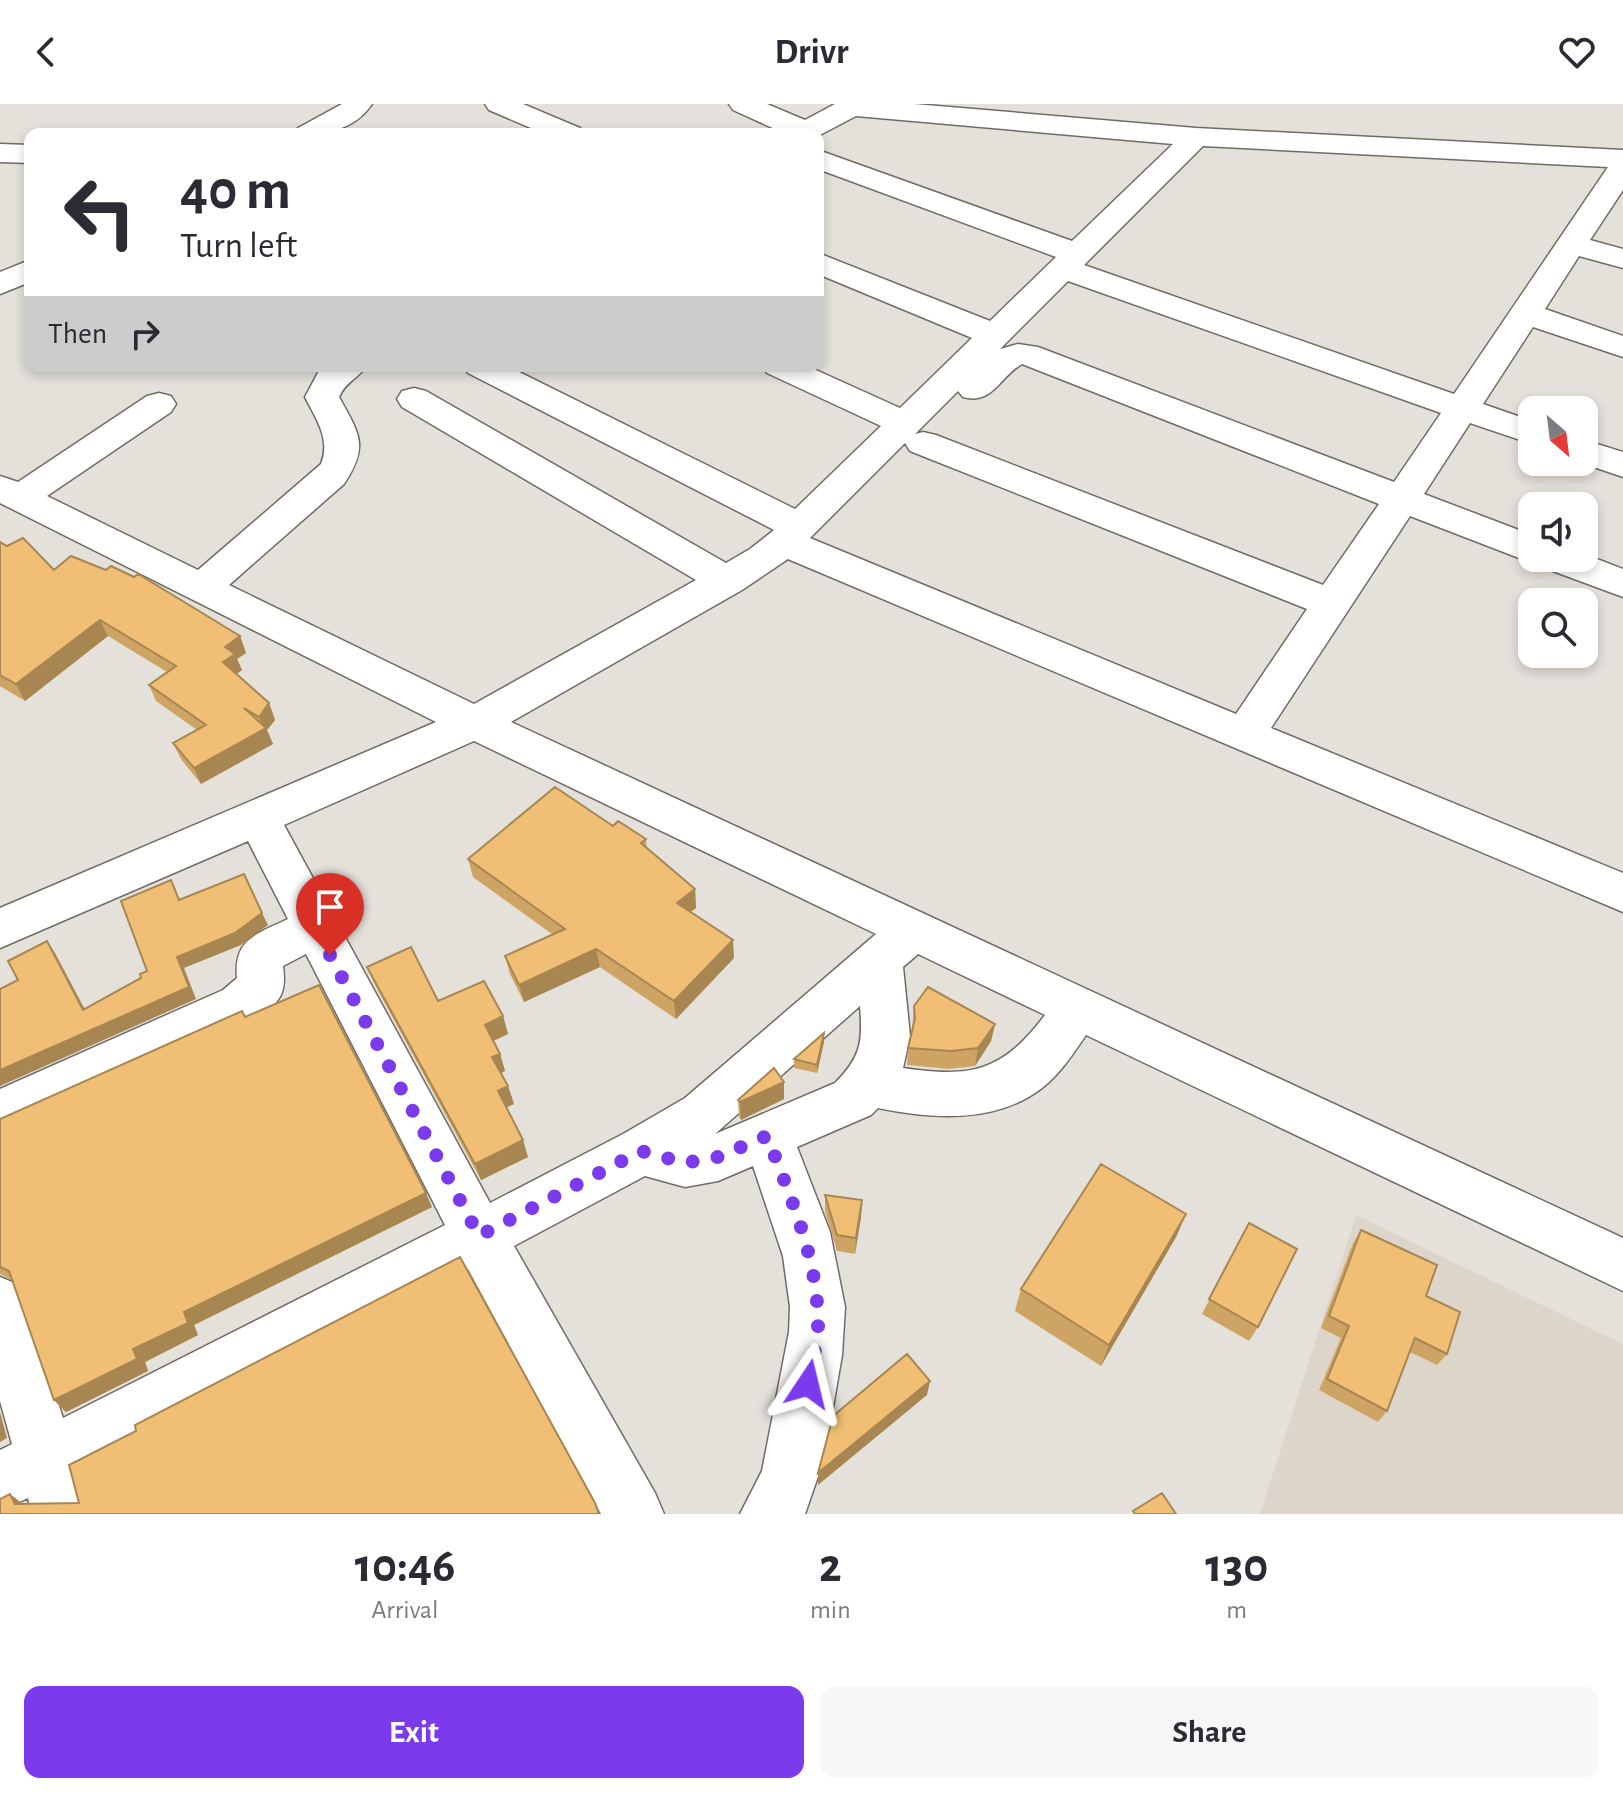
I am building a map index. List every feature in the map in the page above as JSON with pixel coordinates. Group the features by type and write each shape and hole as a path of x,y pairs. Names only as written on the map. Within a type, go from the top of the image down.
{"street":[{"path":"319,128 350,112 358,104"},
{"path":"499,104 556,128"},
{"path":"743,104 794,128"},
{"path":"1040,124 1068,104"},
{"path":"811,128 854,106 1207,138 1623,159"},
{"path":"914,433 995,335 1070,261 1207,138 1248,112"},
{"path":"0,153 24,154"},
{"path":"824,161 1070,261 1518,428"},
{"path":"1244,735 1623,167"},
{"path":"1571,244 1623,259"},
{"path":"824,265 995,335"},
{"path":"0,284 24,273"},
{"path":"1525,313 1623,347"},
{"path":"0,929 475,723 799,541 914,433 1015,353 1026,354 1518,543"},
{"path":"202,587 331,476 341,463 343,438 322,397 332,376 339,372"},
{"path":"491,372 799,541 1244,735 1623,893"},
{"path":"791,372 914,433 1332,604"},
{"path":"414,399 728,581"},
{"path":"10,492 159,404"},
{"path":"1598,456 1623,465"},
{"path":"10,492 475,723 896,945 1078,1008 1623,1265"},
{"path":"1592,572 1623,584"},
{"path":"258,818 479,1236 634,1514"},
{"path":"0,1113 240,1005 262,986 259,960 268,951 315,927"},
{"path":"641,1151 685,1163 718,1157 853,1099 871,1084 881,1064 896,945"},
{"path":"23,1469 479,1236 641,1151 703,1114 896,945"},
{"path":"871,1084 920,1095 955,1096 1014,1079 1039,1060 1078,1008"},
{"path":"767,1136 804,1233 814,1280 818,1330 793,1464 782,1500 770,1514"},
{"path":"0,1304 23,1469 62,1514"}],"shaded area":[{"path":"1356,1215 1623,1344 1623,1514 1260,1514"}],"building":[{"path":"23,538 54,570 71,556 106,570 111,566 134,577 138,574 240,636 225,647 235,654 223,662 269,703 259,717 244,708 266,728 194,768 173,743 206,725 149,685 176,666 100,620 16,684 0,675 0,542 7,546"},
{"path":"555,787 613,826 618,821 646,839 641,843 695,889 677,903 733,940 674,1001 596,949 519,985 505,956 565,929 468,859"},
{"path":"244,874 262,913 235,933 177,957 189,987 0,1070 0,989 18,980 8,961 47,941 83,1010 141,978 140,974 147,971 121,901 171,880 179,900"},
{"path":"411,947 438,1001 484,981 503,1016 485,1025 500,1054 492,1057 508,1086 498,1091 523,1140 475,1164 367,967"},
{"path":"319,985 426,1193 184,1312 188,1323 133,1349 137,1359 54,1400 9,1271 0,1267 0,1119 242,1011 245,1017"},
{"path":"928,987 995,1024 978,1048 951,1051 908,1048 915,1019 914,1006"},
{"path":"824,1033 817,1065 794,1059"},
{"path":"774,1068 784,1082 740,1102 738,1100"},
{"path":"1101,1164 1186,1214 1109,1345 1021,1289"},
{"path":"825,1195 862,1200 856,1238 837,1235"},
{"path":"1249,1223 1297,1249 1258,1327 1209,1299"},
{"path":"1361,1230 1437,1265 1426,1296 1460,1312 1447,1354 1415,1338 1387,1411 1327,1379 1349,1326 1329,1316"},
{"path":"460,1257 599,1514 0,1514 0,1499 10,1494 15,1504 79,1503 69,1465 136,1431 135,1425"},
{"path":"907,1354 930,1381 818,1473 833,1416"},
{"path":"1162,1493 1176,1514 1135,1514 1133,1511"}],"route":[{"path":"330,955 479,1236 641,1151 685,1163 718,1157 767,1136 804,1233 814,1280 818,1330 808,1384"}]}
